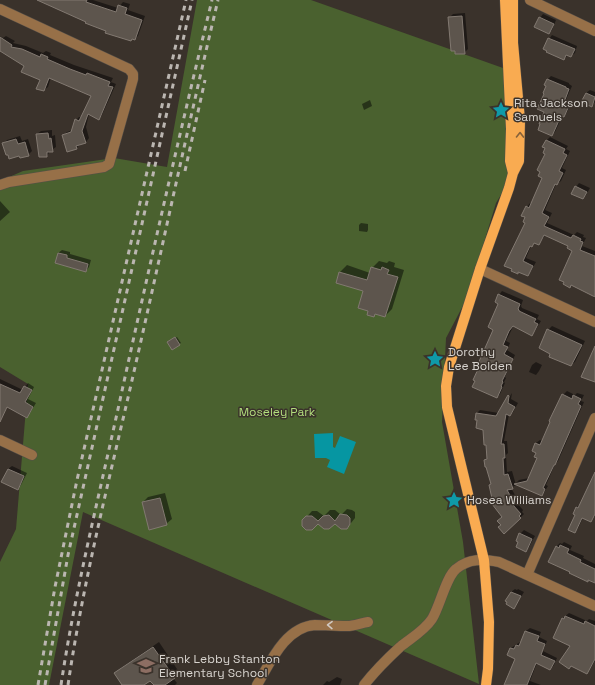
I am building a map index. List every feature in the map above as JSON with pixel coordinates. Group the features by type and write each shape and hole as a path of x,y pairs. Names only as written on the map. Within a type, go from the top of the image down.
{"main road":[{"path":"505,0 512,129 510,161 513,173"},
{"path":"486,685 488,669 489,622 484,560 447,407 446,386 449,367 480,269 510,188 513,173 519,161 520,125 513,43 513,0"}],"street":[{"path":"530,0 595,31"},
{"path":"0,9 129,69 133,74 133,79 108,164 104,167 0,184"},
{"path":"480,269 595,322"},
{"path":"527,574 595,418"},
{"path":"0,440 32,455"},
{"path":"364,685 376,669 420,633 431,620 450,577 455,570 468,561 484,560 499,562 595,606"},
{"path":"257,685 280,647 290,636 302,629 314,625 348,626 368,622"}],"green space":[{"name":"Moseley Park","path":"197,0 311,0 503,68 523,157 496,203 467,298 446,338 442,422 463,542 479,684 83,512 49,685 0,685 0,562 16,529 28,384 0,367 0,181 23,171 114,158 167,167"}],"water":[{"path":"333,433 333,447 335,448 340,436 356,442 344,474 327,467 330,460 326,458 315,458 314,434"}],"building":[{"path":"37,0 87,0 86,2 116,12 118,5 127,8 125,14 142,20 135,40 132,39 131,41 105,33 106,31 85,23 86,22"},
{"path":"462,16 465,54 455,54 455,51 451,51 448,17"},
{"path":"539,17 554,24 549,34 534,27"},
{"path":"0,37 12,45 11,47 22,49 40,57 41,54 48,57 47,59 70,69 86,75 87,73 110,82 108,86 113,87 99,120 88,114 82,131 86,143 76,146 77,149 67,152 62,135 71,132 75,119 79,121 91,96 49,78 44,91 36,89 40,80 21,72 24,66 0,51"},
{"path":"548,38 575,49 571,57 566,55 564,60 546,52 547,51 543,49"},
{"path":"547,79 569,89 563,105 568,108 564,117 561,116 552,136 538,130 544,112 537,109 544,94 543,93 546,86 544,85"},
{"path":"586,93 595,97 592,107 581,102"},
{"path":"48,133 49,139 51,138 53,152 47,152 47,157 39,157 36,134"},
{"path":"16,139 18,144 25,142 29,156 20,158 19,156 9,159 2,143"},
{"path":"546,140 565,149 563,153 567,155 559,171 563,173 557,185 555,184 542,213 549,217 544,226 571,238 573,235 581,239 580,241 583,242 580,250 595,256 595,297 571,285 570,288 563,284 564,282 559,280 572,251 567,248 568,246 544,235 539,245 534,243 532,247 530,246 523,261 533,266 528,276 518,272 518,274 511,271 512,269 504,266 525,223 523,222 525,217 521,216 526,206 529,208 542,178 538,176 540,172 537,170 545,154 543,153 545,148 542,147"},
{"path":"575,186 587,192 583,199 571,194"},
{"path":"58,253 67,255 67,258 88,264 86,272 55,263"},
{"path":"371,267 381,270 382,267 389,270 387,274 398,277 385,317 375,314 374,317 367,315 368,311 358,308 363,291 336,283 339,272 367,280"},
{"path":"498,294 520,304 518,309 519,311 536,319 534,322 538,324 532,336 513,326 509,331 503,345 508,347 504,354 513,359 502,381 502,387 497,398 472,387 475,381 473,380 479,367 477,366 493,330 488,327 498,304 495,302"},
{"path":"547,329 582,345 571,366 549,357 550,354 539,348"},
{"path":"175,337 180,345 172,350 167,342"},
{"path":"595,346 595,382 581,377"},
{"path":"0,384 20,393 24,386 32,390 25,402 33,407 27,418 7,407 0,422"},
{"path":"562,394 572,399 573,395 581,399 578,404 581,406 555,465 543,488 545,489 542,496 514,484 527,481 537,458 534,457 536,453 532,451 535,443 540,445 550,422 549,421"},
{"path":"508,395 508,403 515,407 510,416 506,414 501,444 504,444 504,475 508,474 513,489 507,490 515,504 513,505 521,514 519,516 521,518 504,534 498,527 501,525 497,521 502,517 492,504 489,485 491,484 484,460 487,459 483,430 476,428 477,420 475,420 476,413 496,416"},
{"path":"8,469 24,476 18,490 1,482"},
{"path":"595,472 595,514 591,522 582,518 575,533 568,530 575,515 573,514 576,507 578,508"},
{"path":"160,498 167,525 149,530 142,502"},
{"path":"340,514 347,515 350,518 350,524 347,529 341,529 335,524 329,529 324,529 318,524 312,530 306,530 302,526 302,520 306,516 312,516 318,521 323,516 329,515 335,521"},
{"path":"519,533 532,539 526,552 516,547 518,542 516,541"},
{"path":"560,545 569,549 567,553 581,560 580,562 595,569 595,583 588,580 588,582 548,562 556,546 559,548"},
{"path":"511,592 521,596 514,609 506,604 507,602 505,601"},
{"path":"565,616 584,624 585,621 595,626 595,659 587,674 571,666 569,669 559,662 570,646 553,638 562,618 564,619"},
{"path":"525,631 539,636 537,641 545,644 541,655 555,661 550,670 536,663 527,685 504,685 515,659 507,655 510,648 514,649 516,645 519,646"},
{"name":"Frank Lebby Stanton Elementary School","path":"153,647 175,678 165,685 154,685 150,681 144,685 122,685 114,673"}],"railway":[{"path":"38,685 55,587 77,480 186,0"},
{"path":"45,685 68,555 192,0"},
{"path":"61,685 87,546 164,204 212,0"},
{"path":"68,685 94,543 218,0"},
{"path":"185,171 205,80"}],"place":[{"name":"Rita Jackson Samuels","path":"501,110"},
{"name":"Dorothy Lee Bolden","path":"435,359"},
{"name":"Hosea Williams","path":"454,500"},
{"name":"Frank Lebby Stanton Elementary School","path":"146,666"}]}
